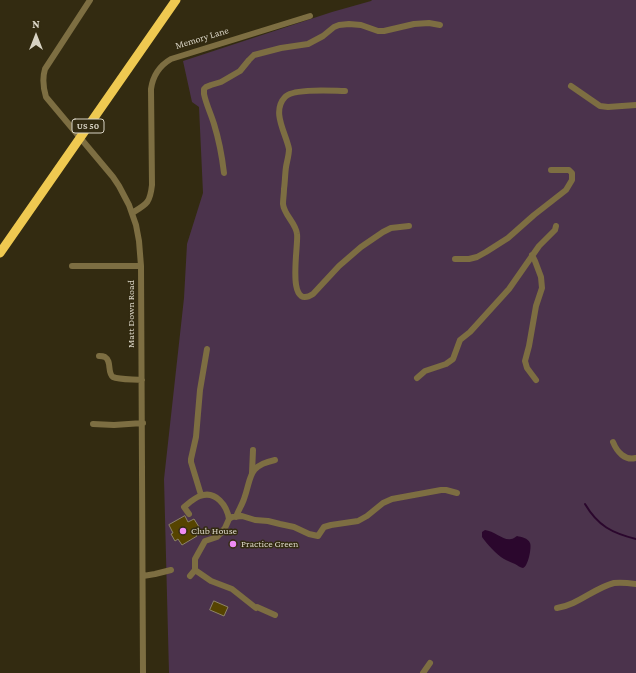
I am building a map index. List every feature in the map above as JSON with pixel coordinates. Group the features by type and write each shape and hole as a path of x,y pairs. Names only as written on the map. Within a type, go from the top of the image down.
{"highway":[{"name":"US 50","path":"0,253 176,0"}],"street":[{"name":"Matt Down Road","path":"90,0 45,69 42,78 46,97 113,177 129,205 136,225 139,241 141,266 143,423 143,673"},
{"name":"Memory Lane","path":"132,213 148,202 151,196 151,89 155,75 162,64 170,58 310,16"},
{"path":"224,173 222,154 204,94 206,87 221,82 240,71 248,60 254,55 281,48 308,44 339,25 362,25 378,31 414,24 429,23 440,25"},
{"path":"571,86 600,106 608,107 636,105"},
{"path":"345,91 294,92 285,96 280,105 280,123 289,152 286,166 283,204 297,232 298,241 295,278 300,295 304,297 313,294 339,266 361,247 383,232 391,228 409,226"},
{"path":"455,260 473,259 486,252 508,238 549,202 562,194 572,180 572,173 569,170 551,170"},
{"path":"417,378 425,371 446,364 453,359 460,340 470,332 506,292 539,246 555,230 556,226"},
{"path":"532,255 541,277 542,288 536,306 525,361 527,368 536,380"},
{"path":"72,266 141,266"},
{"path":"201,495 191,459 196,437 200,390 207,349"},
{"path":"99,356 105,357 108,360 111,375 113,377 142,380"},
{"path":"93,424 114,425 143,423"},
{"path":"613,442 621,455 629,459 636,458"},
{"path":"236,517 244,499 252,473 253,450"},
{"path":"252,473 263,463 275,460"},
{"path":"229,519 245,517 255,520 268,521 294,527 318,536 324,526 358,521 392,499 441,490 457,493"},
{"path":"188,514 184,507 201,495 207,495 221,501 229,519 225,528 217,537 205,541 195,558 194,570 190,576"},
{"path":"143,576 171,570"},
{"path":"194,570 210,581 232,590 256,608 257,607 275,615"},
{"path":"557,608 570,604 614,583 636,584"},
{"path":"423,673 430,664"}],"shaded area":[{"path":"372,0 636,0 636,673 169,673 164,479 184,298 187,244 203,193 199,107 192,102 183,61"},
{"path":"485,530 505,539 512,539 517,536 528,540 530,543 529,557 525,567 522,568 506,560 495,552 482,537 482,532"}],"building":[{"name":"Club House","path":"185,516 188,522 194,519 199,527 193,530 197,536 182,545 178,539 175,541 171,534 173,533 169,525"},
{"path":"214,601 228,607 224,616 210,610"}],"waterway":[{"path":"585,504 595,518 606,528 636,539"}],"place":[{"name":"Club House","path":"183,531"},
{"name":"Practice Green","path":"233,544"}]}
